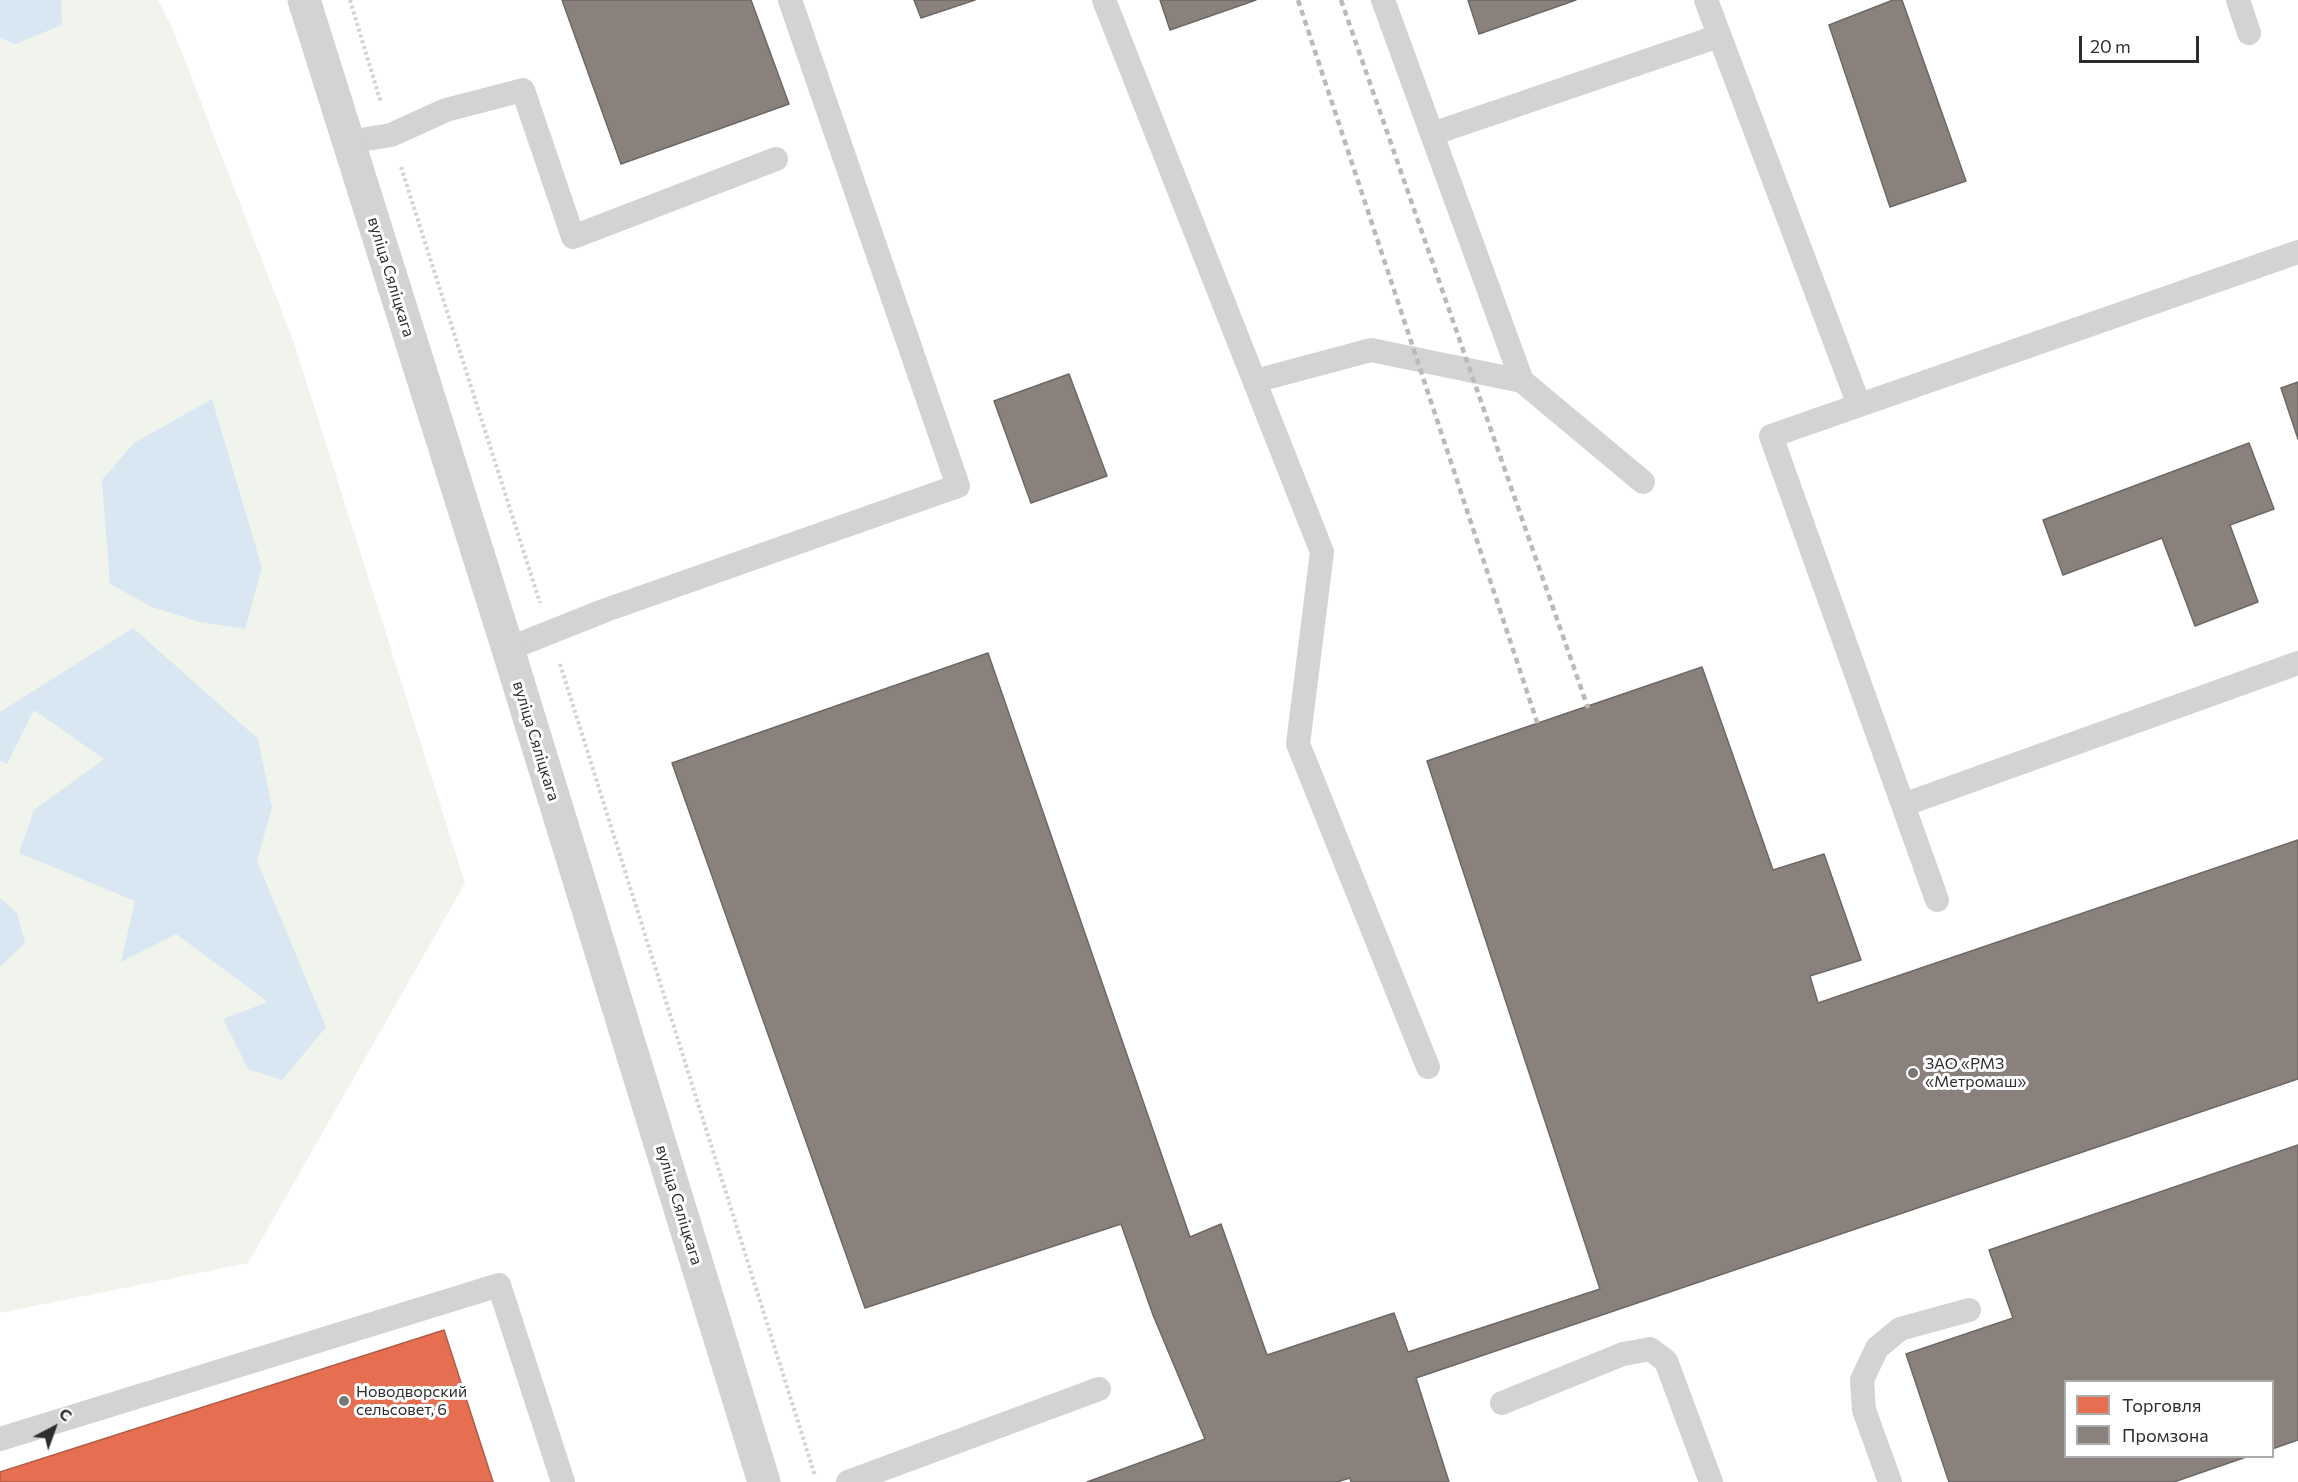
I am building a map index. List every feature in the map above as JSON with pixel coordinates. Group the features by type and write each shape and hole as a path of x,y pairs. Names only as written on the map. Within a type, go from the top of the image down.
{"street":[{"name":"вуліца Сяліцкага","path":"304,0 508,650 764,1482"}],"lane":[{"path":"508,650 549,632 958,486 790,0"},
{"path":"1104,0 1322,552 1298,744 1428,1067"},
{"path":"1383,0 1522,381"},
{"path":"1706,0 1859,405"},
{"path":"2238,0 2249,33"},
{"path":"1432,134 1719,36"},
{"path":"349,142 391,135 446,110 523,90 573,237 776,159"},
{"path":"1937,900 1771,436 2298,252"},
{"path":"1254,381 1371,350 1522,381 1643,482"},
{"path":"1903,805 2298,663"},
{"path":"0,1439 499,1285 563,1482"},
{"path":"1890,1482 1864,1410 1862,1380 1877,1348 1900,1329 1969,1310"},
{"path":"1502,1403 1623,1354 1650,1349 1666,1361 1711,1482"},
{"path":"848,1482 1100,1389"}],"path":[{"path":"350,0 817,1482"}],"shaded area":[{"path":"0,0 158,0 173,30 294,343 465,883 248,1263 0,1313"},
{"path":"0,0 61,0 62,25 15,44 0,38"},
{"path":"212,399 262,568 245,629 200,622 152,607 110,584 102,480 134,443"},
{"path":"133,628 258,739 272,807 257,861 326,1027 282,1080 248,1069 223,1019 268,1002 176,934 121,962 135,901 19,853 34,810 104,759 34,710 7,764 0,761 0,712"},
{"path":"0,898 17,913 25,943 0,967"}],"building: Торговля":[{"name":"Новодворский сельсовет, 6","path":"444,1330 493,1482 0,1482 0,1472"}],"building: Промзона":[{"path":"562,0 751,0 789,104 621,164"},
{"path":"914,0 975,0 921,18"},
{"path":"1160,0 1256,0 1170,30"},
{"path":"1468,0 1576,0 1479,34"},
{"path":"1893,0 1902,0 1966,181 1890,207 1829,25"},
{"path":"1069,374 1107,476 1031,503 994,401"},
{"path":"2298,382 2298,439 2281,388"},
{"path":"2249,443 2274,509 2230,525 2258,602 2195,626 2162,538 2063,575 2043,520"},
{"name":"ЗАО «РМЗ «Метромаш»","path":"988,653 1190,1237 1221,1224 1267,1355 1394,1313 1408,1352 1600,1289 1427,761 1702,667 1773,870 1824,854 1861,960 1810,976 1818,1003 2298,840 2298,1079 1416,1378 1449,1482 1351,1482 1350,1478 1337,1482 1087,1482 1205,1439 1153,1315 1121,1224 865,1308 672,763"},
{"path":"2298,1145 2298,1440 2274,1448 2274,1380 2064,1380 2064,1458 2243,1458 2174,1482 1949,1482 1906,1354 2013,1318 1989,1250"}],"railway":[{"path":"1298,0 1538,725"},
{"path":"1341,0 1588,708"}],"place":[{"name":"ЗАО «РМЗ «Метромаш»","path":"1913,1073"},
{"name":"Новодворский сельсовет, 6","path":"344,1401"}]}
